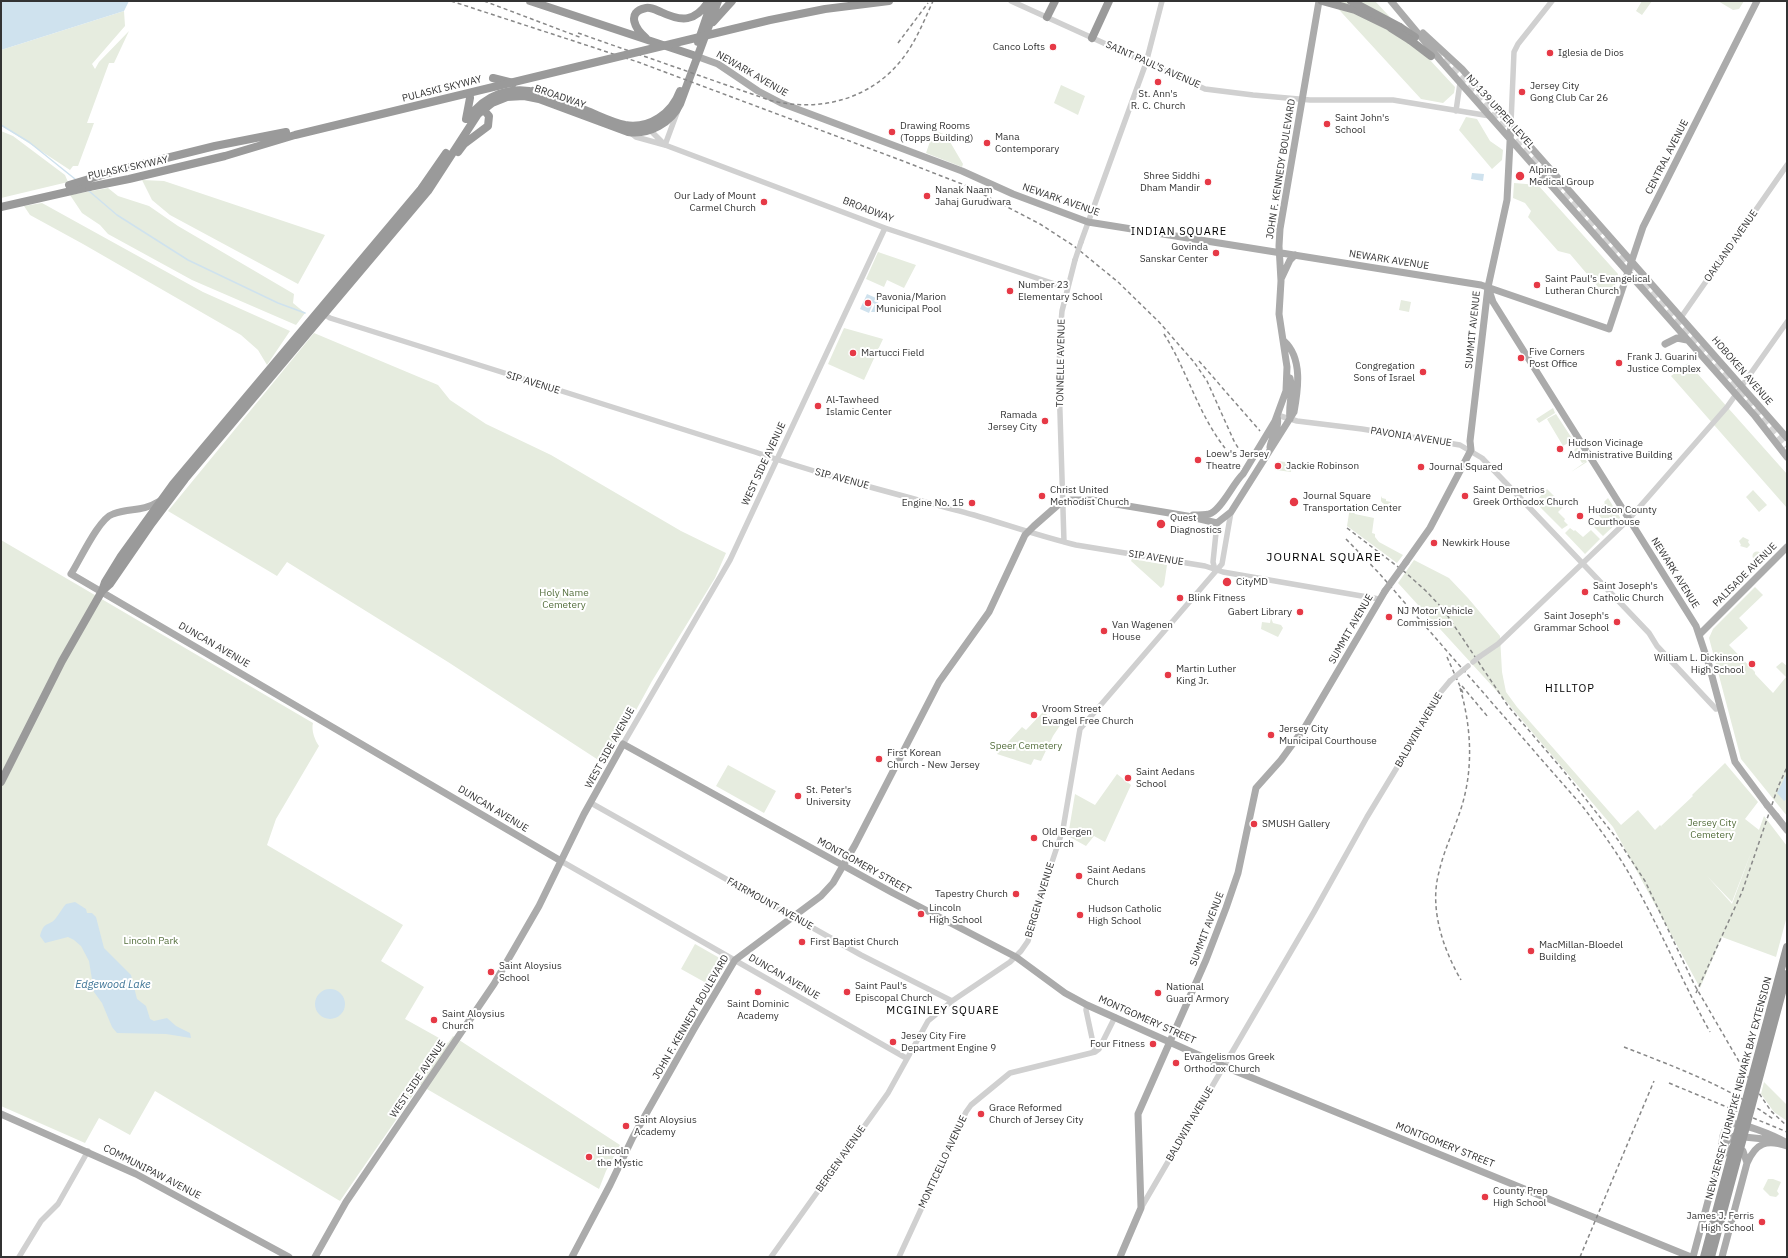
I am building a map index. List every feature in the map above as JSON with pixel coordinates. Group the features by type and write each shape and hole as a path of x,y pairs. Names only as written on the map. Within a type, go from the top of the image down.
{"highway":[{"path":"530,1 696,56"},
{"path":"648,40 638,32 634,26 635,16 638,12 645,8 651,8 676,19 685,19 701,11 709,1"},
{"path":"631,132 667,121 679,107 712,1"},
{"path":"647,128 673,104 710,26 718,1"},
{"path":"710,26 732,1"},
{"name":"PULASKI SKYWAY","path":"1,202 69,185 129,167 222,144 293,130 769,15 844,1"},
{"name":"PULASKI SKYWAY","path":"1,207 151,174 225,156 302,134 770,20 826,8 889,1"},
{"path":"1047,17 1055,1"},
{"path":"1102,1 1103,11"},
{"path":"1092,38 1103,11 1109,1"},
{"path":"1320,3 1344,3 1400,27 1431,56"},
{"path":"1344,3 1365,12 1412,38"},
{"path":"489,98 495,88 495,83 492,78 519,85 538,93"},
{"path":"102,591 110,584 152,523 185,479 426,183 475,109 489,98 503,92 525,90 538,93"},
{"name":"BROADWAY","path":"538,93 624,124 647,128"},
{"name":"BROADWAY","path":"483,109 504,98 528,96 631,132"},
{"path":"465,123 470,98"},
{"path":"1,782 62,661 102,591 105,582 121,556 161,500 321,313 422,198 445,166 472,121 483,109 490,118 487,128 464,144 445,166"},
{"name":"NEW JERSEY TURNPIKE NEWARK BAY EXTENSION","path":"1704,1257 1787,947"},
{"name":"NEW JERSEY TURNPIKE NEWARK BAY EXTENSION","path":"1712,1257 1787,974"}],"main road":[{"name":"NJ 139 UPPER LEVEL","path":"1391,1 1409,21 1432,51 1705,360"},
{"name":"CENTRAL AVENUE","path":"1488,287 1609,329 1643,226 1757,1"},
{"name":"JOHN F. KENNEDY BOULEVARD","path":"1188,516 1210,514 1220,505 1236,480 1243,474 1278,415 1285,396 1287,367 1283,349 1284,342 1279,314 1281,279 1279,252 1282,216 1320,3"},
{"name":"NJ 139 UPPER LEVEL","path":"1409,21 1458,64 1503,117 1511,123 1632,260 1681,318"},
{"name":"NEWARK AVENUE","path":"696,56 720,65 758,91 781,103 962,171 1013,194 1088,222 1488,287 1493,302 1700,634 1735,762 1787,830"},
{"name":"SUMMIT AVENUE","path":"1120,1257 1141,1208 1138,1114 1208,956 1238,873 1256,788 1279,763 1304,727 1379,599 1430,528 1471,450 1470,441 1488,287 1507,200 1511,123"},
{"path":"1281,279 1290,260 1295,255"},
{"name":"HOBOKEN AVENUE","path":"1681,318 1787,438"},
{"path":"1665,344 1677,338 1687,340"},
{"name":"JOHN F. KENNEDY BOULEVARD","path":"572,1257 610,1185 633,1137 694,1028 735,960 829,888 843,866 877,806 938,685 989,612 1025,535 1052,509 1070,500 1092,500 1188,516 1217,523 1231,512 1290,419 1296,401 1298,374 1292,351 1284,342"},
{"name":"HOBOKEN AVENUE","path":"1705,360 1784,451 1787,457"},
{"path":"1287,367 1292,385 1289,411 1290,419"},
{"path":"1270,449 1271,439 1278,425 1278,415"},
{"path":"1217,523 1224,507 1243,474"},
{"name":"DUNCAN AVENUE","path":"161,500 148,508 114,513 104,519 71,574 561,861"},
{"name":"PALISADE AVENUE","path":"1700,634 1787,547"},
{"name":"WEST SIDE AVENUE","path":"315,1257 346,1202 494,984 539,906 591,803 623,744"},
{"name":"MONTGOMERY STREET","path":"623,744 843,866 1016,957 1065,993 1087,1005 1223,1066 1692,1257"},
{"name":"COMMUNIPAW AVENUE","path":"1,1114 88,1151 136,1174 289,1257"},
{"path":"1692,1257 1719,1160 1725,1129 1730,1123 1736,1123 1772,1135 1787,1144"},
{"path":"1719,1160 1725,1144 1734,1136 1772,1139 1787,1144"},
{"path":"1722,1257 1747,1163 1753,1151 1761,1145 1771,1143 1787,1144"},
{"path":"1719,1160 1730,1149 1735,1147 1743,1151 1747,1163"}],"street":[{"name":"SAINT PAUL'S AVENUE","path":"1011,1 1205,88 1302,100 1389,99 1490,116"},
{"name":"TONNELLE AVENUE","path":"1159,1 1160,8"},
{"name":"TONNELLE AVENUE","path":"1064,542 1059,359 1062,311 1066,288 1088,222 1146,62 1162,1"},
{"name":"SUMMIT AVENUE","path":"1511,123 1514,52 1518,44 1552,1"},
{"path":"1456,111 1460,83"},
{"path":"665,145 679,107"},
{"path":"647,128 648,138 652,142"},
{"name":"BROADWAY","path":"647,128 665,145"},
{"name":"BROADWAY","path":"631,132 636,137 665,145 885,228 1066,288"},
{"name":"OAKLAND AVENUE","path":"1675,326 1787,165"},
{"name":"WEST SIDE AVENUE","path":"623,744 727,566 885,228"},
{"name":"SIP AVENUE","path":"321,313 330,318 814,472 1064,542 1204,566 1215,570 1379,599"},
{"name":"BALDWIN AVENUE","path":"1141,1208 1440,693 1450,681 1470,664 1498,644 1629,519 1727,407 1787,322"},
{"name":"PAVONIA AVENUE","path":"1278,415 1290,419 1460,444 1471,450 1482,458 1583,562 1649,633 1657,646 1675,666 1716,709 1720,708"},
{"name":"BERGEN AVENUE","path":"771,1257 888,1093 906,1058 928,1021 952,1001 1016,957 1028,941 1063,829 1080,729 1215,570 1222,564 1231,512"},
{"path":"1215,570 1213,562 1217,523"},
{"name":"FAIRMOUNT AVENUE","path":"591,803 861,955 952,1001"},
{"name":"DUNCAN AVENUE","path":"561,861 906,1058"},
{"path":"1087,1005 1086,1010 1095,1052"},
{"path":"1095,1052 1099,1048 1115,1017"},
{"name":"MONTICELLO AVENUE","path":"899,1257 966,1112 971,1105 1010,1073 1095,1052"},
{"path":"19,1257 41,1221 58,1204 88,1151"}],"green space":[{"path":"1331,1 1375,1 1455,87 1454,93 1443,103 1421,99"},
{"path":"1642,1 1652,1 1642,15 1636,11"},
{"path":"1718,1 1744,1 1739,9 1733,10"},
{"path":"124,11 125,26 92,64 95,69 99,62 129,31 114,63 109,63 87,123 94,123 78,166 73,166 70,170 1,125 1,50"},
{"path":"1061,85 1085,96 1078,115 1054,103"},
{"path":"1466,117 1477,119 1490,141 1503,150 1502,160 1492,169 1459,130"},
{"path":"934,130 946,135 963,164 962,167 926,153"},
{"path":"1,131 13,136 65,175 68,182 1,198"},
{"path":"142,180 164,181 325,235 298,284 170,215 152,200"},
{"path":"1514,183 1538,185 1618,274 1615,285 1604,294 1570,254 1558,251 1528,217 1531,211 1525,203 1513,198"},
{"path":"108,188 118,196 149,206 178,226 294,294 293,303 305,313 296,325 192,280 108,234 100,225 82,213 70,195"},
{"path":"42,203 203,292 290,331 267,365 258,350 241,335 30,215 24,206"},
{"path":"878,252 916,265 904,288 887,280 884,287 866,279"},
{"path":"1401,300 1411,302 1409,312 1399,310"},
{"name":"Martucci Field","path":"844,328 883,339 864,380 828,364"},
{"name":"Holy Name Cemetery","path":"314,333 438,385 450,400 486,424 551,455 681,531 726,553 715,578 652,681 606,765 448,662 287,562 277,576 168,511"},
{"path":"1688,363 1787,474 1787,508 1671,376"},
{"path":"1553,408 1555,413 1539,423 1536,419"},
{"path":"1556,414 1573,440 1563,446 1547,419"},
{"path":"1577,447 1587,462 1571,472 1585,462 1582,463 1574,450"},
{"path":"1278,461 1292,463 1291,472 1276,470 1279,465 1277,464"},
{"path":"1547,489 1564,506 1558,512 1565,519 1564,521 1568,525 1562,529 1535,502"},
{"path":"1753,490 1767,505 1759,512 1746,497"},
{"path":"1381,496 1382,498 1386,499 1386,501 1391,502 1391,504 1399,505 1392,506 1384,504 1381,501"},
{"path":"1608,498 1621,519 1603,536 1594,527 1602,519 1596,512"},
{"path":"1350,507 1355,514 1374,518 1372,533 1375,534 1375,537 1379,542 1403,555 1397,563 1347,526"},
{"path":"1570,528 1574,531 1575,530 1583,537 1591,530 1600,539 1585,554 1565,533"},
{"path":"1743,537 1749,540 1748,542 1750,545 1747,548 1740,546 1739,541"},
{"name":"Lincoln Park","path":"1,540 313,723 314,735 319,746 276,819 267,845 403,925 381,961 424,987 405,1019 448,1043 453,1036 620,1145 606,1171 599,1189 420,1085 340,1201 155,1091 130,1135 99,1118 85,1143 1,1106"},
{"path":"1757,551 1762,556 1757,561 1752,556"},
{"path":"1132,559 1167,565 1164,585 1161,588 1131,561"},
{"name":"Jersey City Cemetery","path":"1414,560 1449,578 1468,598 1500,636 1502,672 1506,692 1517,707 1621,825 1638,810 1655,830 1660,825 1665,831 1661,826 1725,763 1758,802 1745,819 1759,830 1764,816 1787,846 1787,916 1776,957 1722,937 1700,988 1613,827 1504,699 1398,583","holes":["1752,850 1732,904 1707,876 1732,902"]},
{"path":"1755,587 1763,595 1739,618 1748,628 1729,645 1773,693 1786,677 1776,667 1782,662 1787,666 1787,816 1741,759 1709,638 1713,629"},
{"path":"1271,618 1273,623 1281,625 1283,628 1278,637 1261,629 1262,622 1270,623"},
{"name":"Speer Cemetery","path":"1043,712 1061,724 1053,736 1041,761 1034,759 1031,765 997,754 1022,727 1026,730"},
{"path":"728,765 776,791 764,813 716,786"},
{"path":"1117,774 1131,785 1105,842 1094,836 1086,846 1068,836 1075,794 1095,805"},
{"path":"695,944 723,960 708,984 681,969"},
{"path":"1764,1082 1787,1105 1787,1121 1774,1112 1761,1094"},
{"path":"1768,1179 1781,1182 1777,1191 1779,1194 1776,1197 1770,1196 1763,1189"}],"water":[{"path":"1,1 129,1 124,11 1,50"},
{"path":"1472,173 1484,174 1483,181 1471,179"},
{"name":"Pavonia/Marion Municipal Pool","path":"867,294 876,298 874,301 879,303 877,312 871,312 875,304 873,303 869,313 860,309"},
{"path":"1787,773 1787,799 1784,801 1777,793"},
{"name":"Edgewood Lake","path":"75,902 86,909 87,913 92,913 96,917 104,948 131,975 137,999 146,1006 150,1019 154,1021 167,1018 176,1026 190,1033 191,1038 166,1034 117,1033 112,1027 102,1003 94,992 89,961 81,946 68,937 45,943 40,936 43,928 53,921 66,904"},
{"path":"330,989 341,993 345,1004 341,1015 330,1019 319,1015 315,1004 319,993"}],"waterway":[{"path":"1,125 29,142 75,179"},
{"path":"89,191 117,215 188,260 278,303 305,313"}],"tunnel":[{"path":"1435,51 1461,76 1787,446"}],"railway":[{"path":"451,1 638,62 903,161 967,186 1040,224 1074,246 1118,282 1159,322 1194,362 1207,381 1234,441 1243,456"},
{"path":"484,1 582,38"},
{"path":"578,33 769,100 788,104 806,105 842,100 875,84 890,72 903,58 912,45 933,1"},
{"path":"898,43 928,3"},
{"path":"1164,334 1207,421 1225,448"},
{"path":"1199,361 1260,431"},
{"path":"1347,528 1406,573 1443,609 1508,706 1562,769 1618,840 1645,881 1694,984 1748,1077 1771,1111 1787,1126"},
{"path":"1346,539 1378,572 1583,807 1598,827 1619,856 1631,877 1710,1032"},
{"path":"1447,657 1463,693"},
{"path":"1462,686 1488,717"},
{"path":"1460,688 1468,727 1470,754 1469,767 1465,794 1439,872 1436,886 1436,900 1437,914 1443,942 1461,980"},
{"path":"1696,993 1742,892 1778,787 1787,767"},
{"path":"1624,1047 1720,1087 1756,1107 1773,1119"},
{"path":"1580,1257 1654,1081"},
{"path":"1669,1083 1787,1132"}],"place":[{"name":"Canco Lofts","path":"1053,47"},
{"name":"Iglesia de Dios","path":"1550,53"},
{"name":"St. Ann's R. C. Church","path":"1158,82"},
{"name":"Jersey City Gong Club Car 26","path":"1522,92"},
{"name":"Saint John's School","path":"1327,124"},
{"name":"Drawing Rooms (Topps Building)","path":"892,132"},
{"name":"Mana Contemporary","path":"987,143"},
{"name":"Alpine Medical Group","path":"1520,176"},
{"name":"Shree Siddhi Dham Mandir","path":"1208,182"},
{"name":"Nanak Naam Jahaj Gurudwara","path":"927,196"},
{"name":"Our Lady of Mount Carmel Church","path":"764,202"},
{"name":"Govinda Sanskar Center","path":"1216,253"},
{"name":"Saint Paul's Evangelical Lutheran Church","path":"1537,285"},
{"name":"Number 23 Elementary School","path":"1010,291"},
{"name":"Pavonia/Marion Municipal Pool","path":"868,303"},
{"name":"Martucci Field","path":"853,353"},
{"name":"Five Corners Post Office","path":"1521,358"},
{"name":"Frank J. Guarini Justice Complex","path":"1619,363"},
{"name":"Congregation Sons of Israel","path":"1423,372"},
{"name":"Al-Tawheed Islamic Center","path":"818,406"},
{"name":"Ramada Jersey City","path":"1045,421"},
{"name":"Hudson Vicinage Administrative Building","path":"1560,449"},
{"name":"Loew's Jersey Theatre","path":"1198,460"},
{"name":"Jackie Robinson","path":"1278,466"},
{"name":"Journal Squared","path":"1421,467"},
{"name":"Christ United Methodist Church","path":"1042,496"},
{"name":"Saint Demetrios Greek Orthodox Church","path":"1465,496"},
{"name":"Journal Square Transportation Center","path":"1294,502"},
{"name":"Engine No. 15","path":"972,503"},
{"name":"Hudson County Courthouse","path":"1580,516"},
{"name":"Quest Diagnostics","path":"1161,524"},
{"name":"Newkirk House","path":"1434,543"},
{"name":"CityMD","path":"1227,582"},
{"name":"Saint Joseph's Catholic Church","path":"1585,592"},
{"name":"Blink Fitness","path":"1180,598"},
{"name":"Gabert Library","path":"1300,612"},
{"name":"NJ Motor Vehicle Commission","path":"1389,617"},
{"name":"Saint Joseph's Grammar School","path":"1617,622"},
{"name":"Van Wagenen House","path":"1104,631"},
{"name":"William L. Dickinson High School","path":"1752,664"},
{"name":"Martin Luther King Jr.","path":"1168,675"},
{"name":"Vroom Street Evangel Free Church","path":"1034,715"},
{"name":"Jersey City Municipal Courthouse","path":"1271,735"},
{"name":"First Korean Church - New Jersey","path":"879,759"},
{"name":"Saint Aedans School","path":"1128,778"},
{"name":"St. Peter's University","path":"798,796"},
{"name":"SMUSH Gallery","path":"1254,824"},
{"name":"Old Bergen Church","path":"1034,838"},
{"name":"Saint Aedans Church","path":"1079,876"},
{"name":"Tapestry Church","path":"1016,894"},
{"name":"Lincoln High School","path":"921,914"},
{"name":"Hudson Catholic High School","path":"1080,915"},
{"name":"First Baptist Church","path":"802,942"},
{"name":"MacMillan-Bloedel Building","path":"1531,951"},
{"name":"Saint Aloysius School","path":"491,972"},
{"name":"Saint Dominic Academy","path":"758,992"},
{"name":"Saint Paul's Episcopal Church","path":"847,992"},
{"name":"National Guard Armory","path":"1158,993"},
{"name":"Saint Aloysius Church","path":"434,1020"},
{"name":"Jesey City Fire Department Engine 9","path":"893,1042"},
{"name":"Four Fitness","path":"1153,1044"},
{"name":"Evangelismos Greek Orthodox Church","path":"1176,1063"},
{"name":"Grace Reformed Church of Jersey City","path":"981,1114"},
{"name":"Saint Aloysius Academy","path":"626,1126"},
{"name":"Lincoln the Mystic","path":"589,1157"},
{"name":"County Prep High School","path":"1485,1197"},
{"name":"James J. Ferris High School","path":"1762,1222"}],"district":[{"name":"INDIAN SQUARE","path":"1179,232"},
{"name":"JOURNAL SQUARE","path":"1324,558"},
{"name":"HILLTOP","path":"1570,689"},
{"name":"MCGINLEY SQUARE","path":"943,1011"}]}
